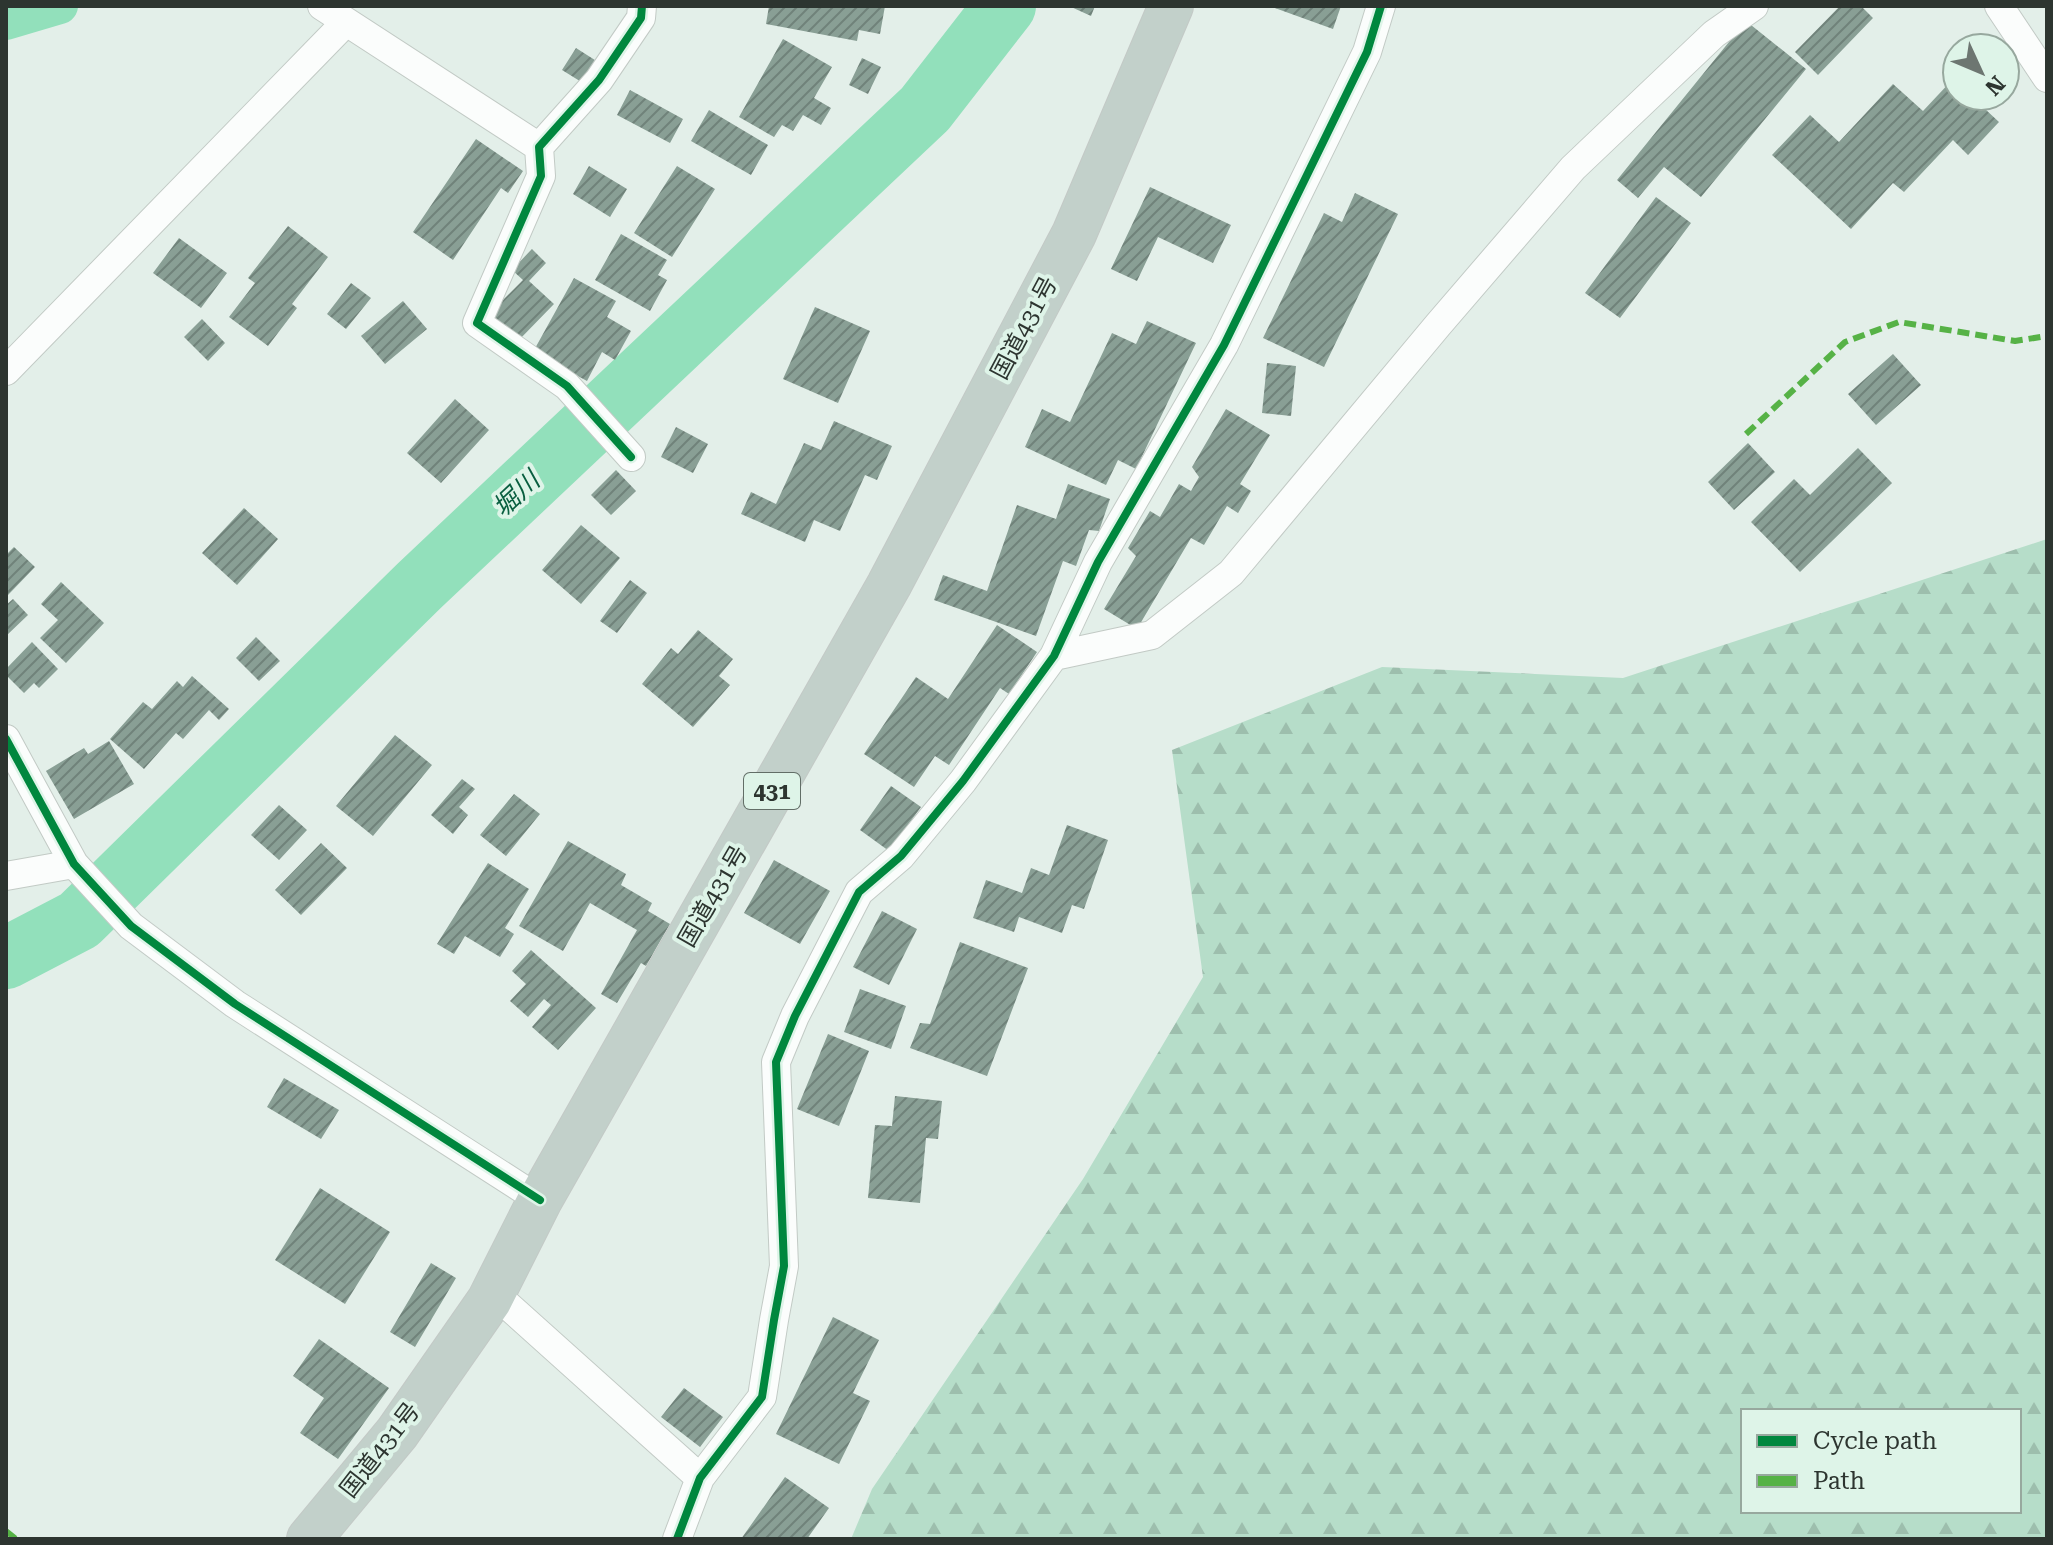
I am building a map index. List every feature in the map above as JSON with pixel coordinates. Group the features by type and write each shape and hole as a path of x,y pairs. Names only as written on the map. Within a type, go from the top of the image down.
{"highway":[{"name":"国道431号","path":"309,1539 397,1433 494,1293 540,1200 897,571 1074,234 1171,6"}],"street":[{"path":"322,6 539,147"},
{"path":"631,457 567,386 477,323 541,176 539,147 599,80 641,18 642,6"},
{"path":"677,1539 700,1478 762,1397 784,1266 776,1062 795,1016 859,892 901,856 963,781 1054,656 1098,562 1224,345 1367,52 1381,6"},
{"path":"1054,656 1152,635 1231,573 1573,168 1714,34 1754,6"},
{"path":"1999,6 2047,78"},
{"path":"6,371 346,22"},
{"path":"6,739 76,867 131,926 235,1004 540,1200"},
{"path":"6,876 76,867"},
{"path":"494,1293 700,1478"}],"green space":[{"path":"2047,539 2047,1539 851,1539 872,1489 1083,1179 1203,977 1172,750 1382,667 1623,678"}],"building":[{"path":"769,6 885,6 880,34 859,30 857,41 766,24"},
{"path":"1069,6 1095,6 1091,16"},
{"path":"1269,6 1341,6 1333,29"},
{"path":"1840,6 1861,6 1873,18 1818,75 1795,52"},
{"path":"1746,21 1806,69 1701,197 1664,167 1638,198 1617,180"},
{"path":"783,39 832,67 814,98 831,108 821,125 803,115 793,131 782,125 774,137 739,117"},
{"path":"576,48 598,62 583,83 562,70"},
{"path":"862,58 881,67 868,94 849,85"},
{"path":"1893,84 1923,111 1941,92 1941,112 1988,112 1999,122 1968,155 1953,140 1904,192 1893,183 1851,229 1772,155 1810,115 1839,142"},
{"path":"630,90 683,119 670,143 617,115"},
{"path":"709,110 768,145 751,175 691,141"},
{"path":"476,139 523,171 508,193 501,188 453,260 413,232"},
{"path":"589,166 627,189 610,217 573,194"},
{"path":"677,166 715,189 672,257 634,233"},
{"path":"1150,187 1231,225 1213,263 1158,237 1137,281 1111,269"},
{"path":"1355,193 1398,214 1324,367 1263,338 1324,213 1342,222"},
{"path":"1656,197 1691,223 1620,318 1585,293"},
{"path":"288,226 328,257 292,304 297,308 268,346 229,317 255,283 248,278"},
{"path":"621,234 667,260 658,275 667,280 650,311 595,280"},
{"path":"179,238 227,273 201,308 153,273"},
{"path":"532,249 546,263 529,281 554,304 518,341 489,314 523,280 512,270"},
{"path":"574,278 616,301 607,317 631,331 615,360 602,352 587,381 533,352"},
{"path":"351,283 371,298 346,329 327,314"},
{"path":"403,301 427,329 385,364 361,336"},
{"path":"815,307 870,331 838,403 783,379"},
{"path":"202,319 225,343 208,361 184,337"},
{"path":"1147,321 1196,343 1136,469 1118,460 1106,485 1025,447 1042,409 1070,422 1112,333 1136,344"},
{"path":"1893,354 1921,385 1876,425 1848,394"},
{"path":"1267,363 1296,366 1291,416 1262,413"},
{"path":"455,399 489,430 441,483 407,453"},
{"path":"1226,409 1270,435 1240,484 1251,491 1238,513 1227,506 1204,545 1191,538 1137,629 1104,609 1136,556 1128,548 1150,511 1160,517 1179,484 1191,491 1199,477 1192,467"},
{"path":"834,421 892,446 877,480 865,475 840,531 814,520 805,542 741,514 751,492 776,504 804,443 821,450"},
{"path":"676,427 708,444 693,473 661,457"},
{"path":"1748,443 1775,472 1734,510 1708,482"},
{"path":"1858,448 1892,483 1800,572 1751,522 1794,479 1810,495"},
{"path":"616,470 636,491 611,515 591,495"},
{"path":"1068,484 1110,499 1099,531 1089,530 1076,566 1063,561 1036,636 934,600 943,575 987,591 1017,505 1056,519"},
{"path":"244,508 278,539 237,585 202,553"},
{"path":"581,525 620,558 581,604 542,570"},
{"path":"14,547 35,567 8,595 6,555"},
{"path":"630,580 647,593 617,633 600,621"},
{"path":"61,582 104,623 66,663 40,638 58,620 41,604"},
{"path":"13,599 28,615 6,636 6,605"},
{"path":"997,625 1037,652 1009,694 1000,688 949,765 935,756 914,787 864,754 916,677 948,699"},
{"path":"698,630 733,659 719,676 730,685 693,727 642,684 671,648 678,654"},
{"path":"256,637 280,661 259,681 236,658"},
{"path":"32,642 58,669 39,688 34,683 24,693 6,675 6,669"},
{"path":"192,676 229,709 219,720 209,710 183,739 176,733 144,769 110,739 143,702 152,709 177,681 183,687"},
{"path":"395,735 432,765 373,836 336,806"},
{"path":"109,741 134,784 74,819 46,771 84,748 88,754"},
{"path":"462,779 475,789 459,807 468,815 453,834 431,815"},
{"path":"891,786 921,807 889,851 860,830"},
{"path":"514,794 540,814 506,856 480,835"},
{"path":"279,805 307,830 279,860 251,835"},
{"path":"1067,825 1108,840 1084,909 1072,905 1062,933 1019,917 1014,932 973,918 986,880 1022,893 1031,868 1049,875"},
{"path":"568,841 626,874 621,885 652,903 648,911 670,924 646,966 641,963 617,1003 601,994 637,930 590,903 563,951 519,926"},
{"path":"321,843 347,868 301,915 275,890"},
{"path":"774,860 830,891 800,944 744,913"},
{"path":"488,863 529,889 505,928 514,934 500,957 465,936 454,954 437,944"},
{"path":"882,911 917,929 889,985 853,967"},
{"path":"960,942 1028,968 987,1076 910,1048 920,1023 930,1024"},
{"path":"531,950 596,1008 558,1050 532,1027 551,1005 544,999 528,1017 510,1001 526,984 512,971"},
{"path":"860,989 906,1006 891,1049 844,1032"},
{"path":"828,1034 869,1051 839,1126 797,1109"},
{"path":"284,1078 339,1110 321,1139 267,1107"},
{"path":"895,1096 942,1101 938,1139 926,1138 920,1203 868,1198 875,1125 892,1126"},
{"path":"320,1188 390,1232 345,1304 275,1260"},
{"path":"431,1263 456,1278 415,1347 390,1332"},
{"path":"833,1317 879,1340 853,1393 870,1401 839,1464 776,1434"},
{"path":"319,1339 389,1388 338,1459 300,1433 324,1398 293,1376"},
{"path":"684,1388 723,1417 700,1447 661,1417"},
{"path":"785,1477 829,1508 807,1539 741,1539"}],"waterway":[{"path":"6,22 60,6"},
{"name":"堀川","path":"6,958 79,920 419,586 925,109 1005,6"}],"marked path":[{"path":"1746,434 1845,342 1899,322 2015,341 2047,336"},
{"path":"6,1531 16,1539"}],"cycle path":[{"path":"631,457 567,386 477,323 541,176 539,147 599,80 641,18 642,6"},
{"path":"677,1539 700,1478 762,1397 784,1266 776,1062 795,1016 859,892 901,856 963,781 1054,656 1098,562 1224,345 1367,52 1381,6"},
{"path":"6,739 74,864 131,926 235,1004 540,1200"}]}
